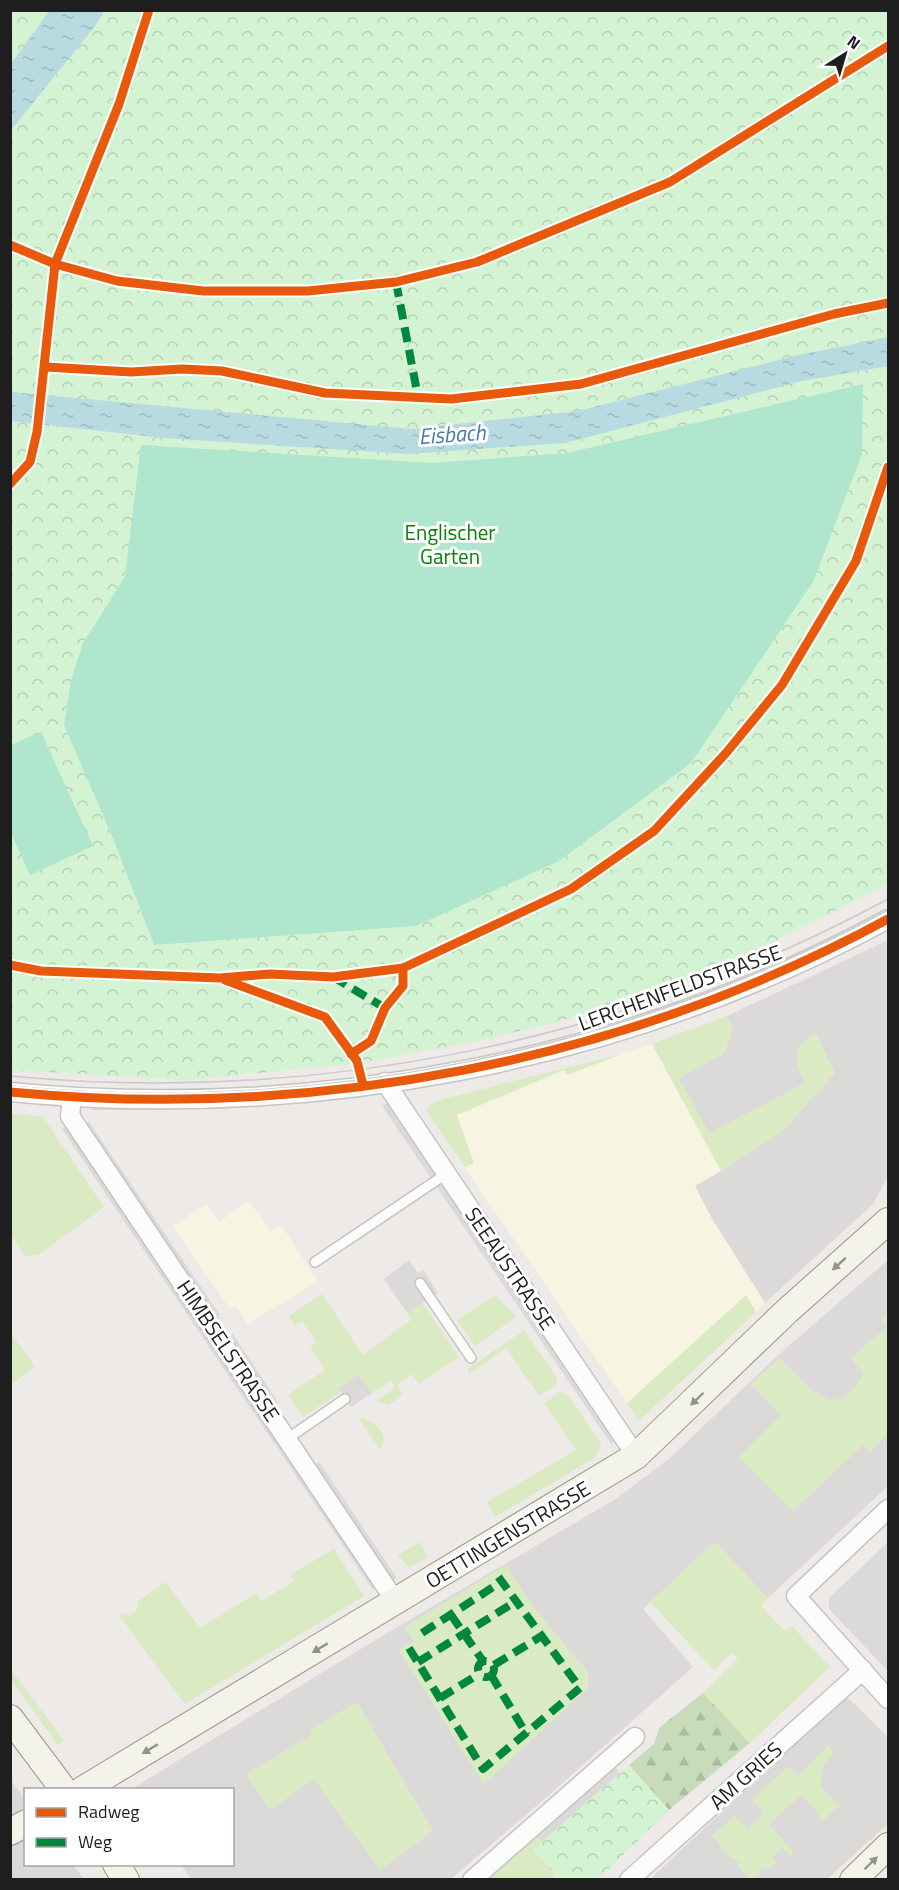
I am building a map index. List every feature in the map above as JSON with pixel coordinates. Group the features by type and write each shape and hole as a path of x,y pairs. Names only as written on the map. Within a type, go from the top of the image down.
{"main road":[{"name":"OETTINGENSTRASSE","path":"85,1788 636,1456 786,1311 888,1221"},
{"path":"10,1718 62,1788"},
{"path":"10,1832 24,1824"},
{"path":"853,1880 888,1846"},
{"path":"117,1866 126,1880"}],"street":[{"name":"LERCHENFELDSTRASSE","path":"10,1092 72,1097 224,1098 436,1076 534,1056 633,1028 738,990 823,953 888,920"},
{"name":"SEEAUSTRASSE","path":"385,1082 636,1456"},
{"name":"HIMBSELSTRASSE","path":"72,1097 70,1116 396,1602"},
{"path":"888,1509 796,1596 888,1699"},
{"name":"AM GRIES","path":"629,1880 863,1670"},
{"path":"472,1880 635,1737"}],"lane":[{"path":"315,1262 446,1174"},
{"path":"420,1283 471,1358"},
{"path":"287,1438 345,1399"}],"shaded area":[{"path":"888,940 888,1176 873,1204 765,1303 712,1219 695,1186 721,1170 652,1044 727,1016"},
{"path":"652,1044 721,1171 695,1186 712,1219 765,1303 639,1421 428,1114 427,1109 431,1104 443,1099 565,1070"},
{"path":"276,1100 277,1105 216,1109 92,1110 93,1104"},
{"path":"387,1103 616,1440 611,1444 382,1106"},
{"path":"89,1122 220,1315 214,1319 85,1125"},
{"path":"67,1126 378,1586 373,1590 62,1129"},
{"path":"249,1201 270,1231 281,1225 318,1281 248,1324 236,1306 230,1309 173,1226 206,1204 219,1222"},
{"path":"409,1260 418,1273 423,1270 438,1293 407,1313 384,1279"},
{"path":"888,1260 888,1486 768,1598 715,1542 643,1609 693,1667 451,1879 191,1879 182,1866 234,1866 234,1788 133,1788 382,1636 614,1500 670,1458 777,1356"},
{"path":"233,1334 278,1402 272,1407 226,1339"},
{"path":"359,1374 372,1393 351,1407 338,1388"},
{"path":"319,1462 397,1578 391,1582 313,1466"},
{"path":"888,1542 888,1671 829,1609 829,1598"},
{"path":"637,1650 642,1655 655,1654 662,1663 659,1675 662,1679 622,1715 596,1685"},
{"path":"846,1696 888,1737 888,1824 827,1879 649,1880"},
{"path":"609,1761 620,1773 542,1842 531,1829"},
{"path":"246,1774 256,1790 241,1801 266,1836 308,1806 319,1822 336,1810 380,1870 367,1879 267,1879 234,1837 234,1788 223,1788"},
{"path":"10,1779 24,1798 24,1866 74,1866 84,1879 11,1879"}],"green space":[{"name":"Englischer Garten","path":"10,11 888,11 888,884 729,964 624,1005 484,1040 355,1064 184,1080 11,1070"},
{"path":"863,384 862,454 813,582 691,763 559,861 416,926 154,945 115,843 64,725 71,680 83,643 125,577 141,445 432,463 567,453"},
{"path":"41,732 93,846 30,875 11,833 11,745"},
{"path":"727,1016 733,1029 724,1054 679,1078 709,1133 805,1083 797,1061 798,1049 807,1039 816,1034 835,1073 783,1131 721,1171 652,1044"},
{"path":"625,1053 567,1075 564,1070 457,1115 474,1163 465,1167 428,1114 427,1109 431,1104 443,1099"},
{"path":"10,1113 43,1117 104,1207 38,1255 25,1256 11,1235"},
{"path":"322,1294 363,1355 411,1320 407,1313 423,1303 459,1357 419,1384 412,1374 397,1385 403,1395 388,1405 376,1401 395,1388 391,1380 372,1393 358,1374 338,1388 341,1392 303,1417 288,1395 325,1370 310,1347 317,1342 302,1321 295,1325 289,1316"},
{"path":"495,1295 516,1317 475,1346 457,1320"},
{"path":"746,1295 756,1312 639,1421 627,1403"},
{"path":"888,1313 888,1433 870,1452 863,1445 793,1511 739,1457 781,1415 751,1384 779,1358 815,1394 816,1392 830,1401 835,1398 839,1401 851,1391 864,1374 851,1358 887,1327 881,1320"},
{"path":"524,1330 557,1378 556,1385 539,1396 506,1348 469,1374 468,1369"},
{"path":"10,1333 35,1366 11,1385 10,1385"},
{"path":"560,1392 568,1395 600,1442 601,1448 593,1459 495,1517 487,1502 576,1450 544,1403"},
{"path":"358,1418 370,1421 379,1428 383,1438 380,1449"},
{"path":"420,1542 428,1557 411,1567 407,1566 398,1555"},
{"path":"715,1542 768,1598 761,1606 785,1631 792,1626 830,1667 750,1743 703,1693 738,1659 732,1653 714,1670 650,1602"},
{"path":"334,1549 364,1596 185,1704 119,1615 122,1613 129,1615 137,1610 138,1601 166,1582 200,1628 257,1593 262,1601 294,1581 291,1574"},
{"path":"506,1565 532,1606 588,1672 588,1688 484,1784 399,1650 414,1641 405,1627"},
{"path":"10,1668 64,1741 58,1745 11,1680"},
{"path":"703,1693 750,1743 669,1810 629,1765 654,1744 660,1727"},
{"path":"357,1702 433,1831 380,1870 314,1779 270,1810 246,1774 312,1735 310,1730"},
{"path":"828,1745 834,1753 823,1765 821,1788 840,1805 822,1822 817,1816 819,1813 801,1795 769,1824 794,1852 790,1856 782,1848 772,1857 777,1862 771,1867 761,1868 759,1875 750,1879 739,1868 738,1860 730,1857 712,1836 734,1816 747,1829 764,1813 752,1800 788,1766 798,1776"},
{"path":"629,1765 669,1810 598,1879 560,1879 533,1850"},
{"path":"536,1835 542,1842 533,1850 557,1875 552,1879 481,1880"}],"water":[{"path":"49,11 104,11 96,25 11,130 11,64"},
{"name":"Eisbach","path":"888,337 888,366 802,381 565,443 408,454 164,438 11,421 11,392 411,429 578,411 794,356"}],"tram line":[{"path":"10,1076 124,1083 237,1081 351,1071 462,1052 573,1026 681,991 786,949 888,899"},
{"path":"10,1086 123,1093 237,1091 350,1081 462,1063 573,1037 681,1002 786,960 888,910"}],"marked path":[{"path":"396,282 418,397"},
{"path":"333,977 385,1008"},
{"path":"409,1648 483,1769 580,1688 494,1571"},
{"path":"422,1633 501,1582"},
{"path":"418,1662 515,1602"},
{"path":"451,1615 483,1661"},
{"path":"494,1665 540,1637"},
{"path":"483,1661 489,1661 494,1669 492,1675 483,1677 478,1672 478,1666 483,1661"},
{"path":"440,1698 479,1674"},
{"path":"491,1675 527,1735"}],"cycle path":[{"path":"10,484 30,462 37,432 55,264 119,104 149,10"},
{"path":"10,245 55,264 117,281 203,291 308,291 396,282 477,262 670,182 888,46"},
{"path":"46,367 131,372 182,369 222,371 325,393 451,399 581,384 834,314 888,303"},
{"path":"10,965 41,971 220,978 270,974 333,977 403,968 571,889 654,831 726,753 782,685 856,561 888,467"},
{"path":"10,1092 123,1099 237,1097 350,1088 462,1070 573,1045 681,1011 787,969 888,919"},
{"path":"351,1054 371,1041 385,1008 403,986 403,968"},
{"path":"225,980 325,1017 357,1061 363,1085"}]}
